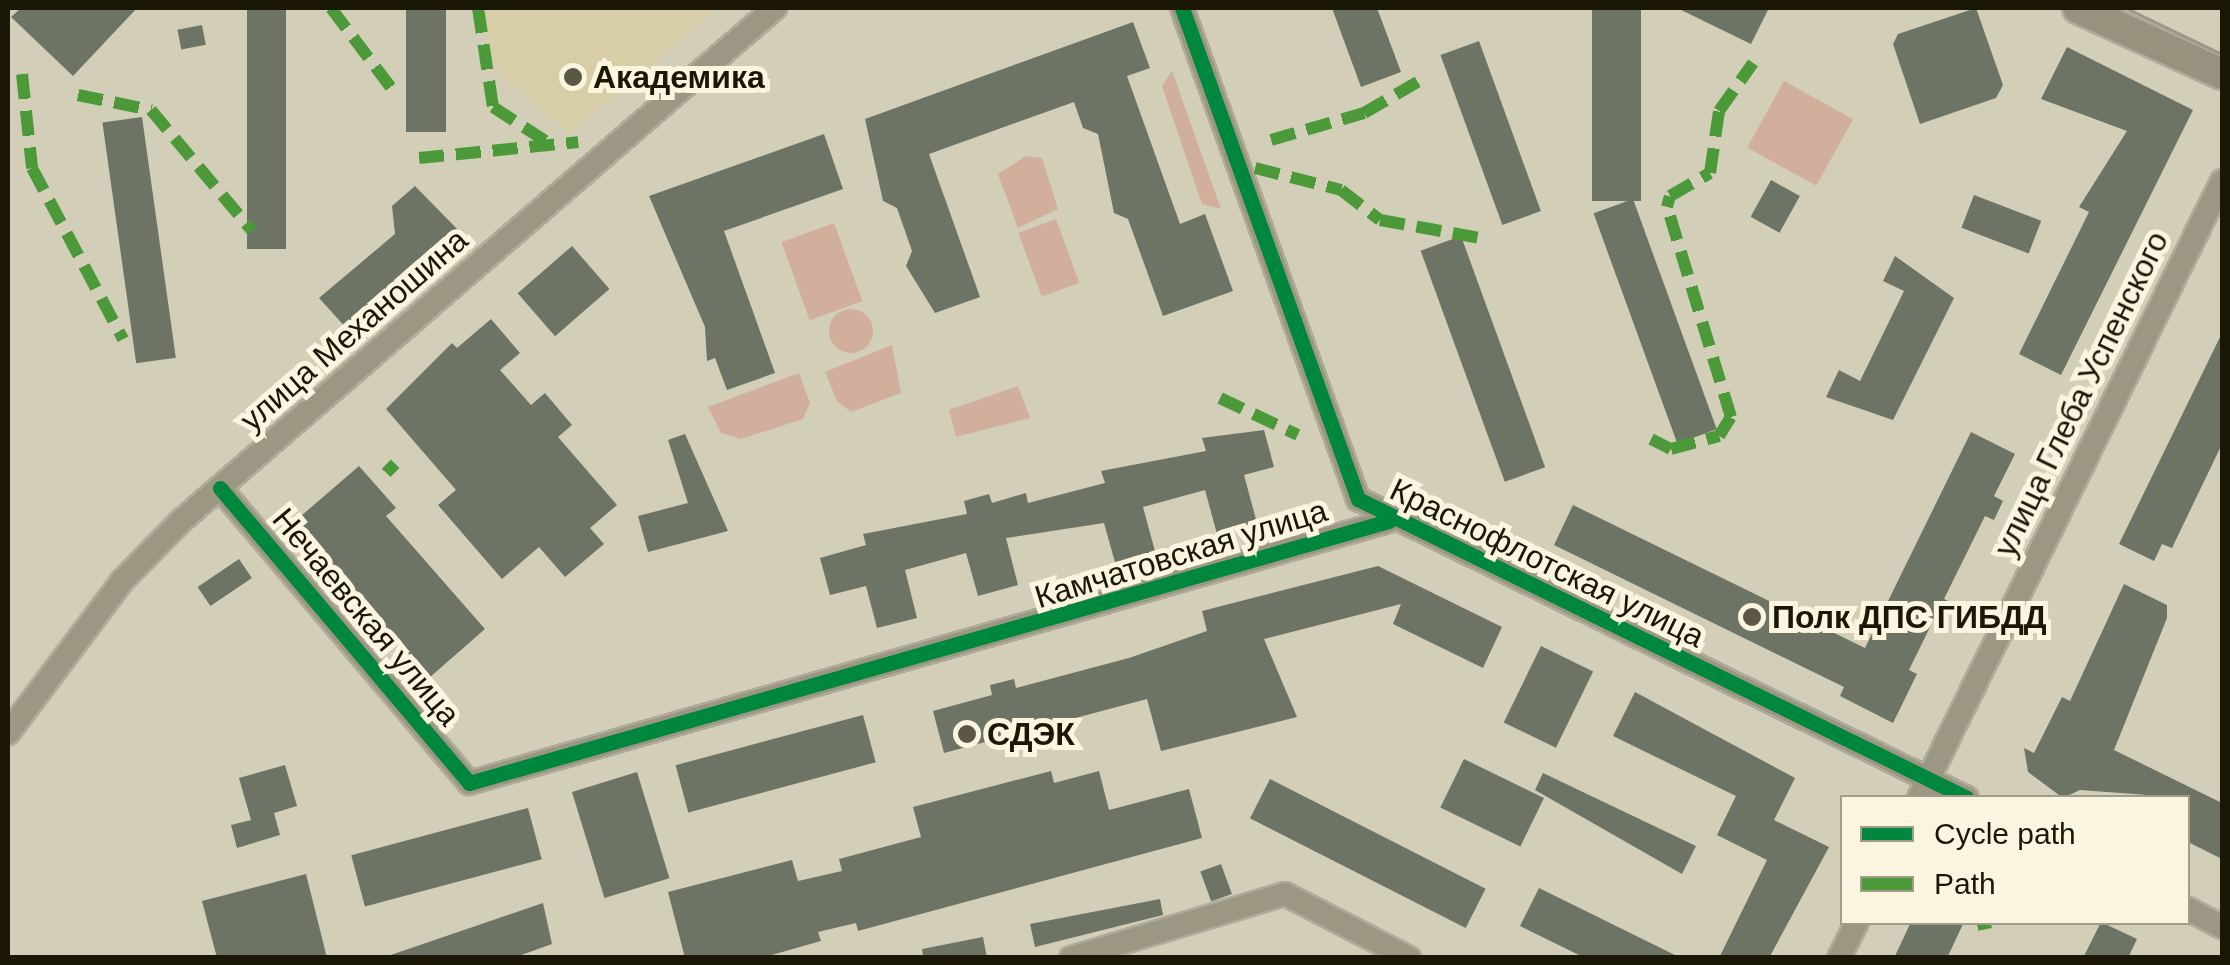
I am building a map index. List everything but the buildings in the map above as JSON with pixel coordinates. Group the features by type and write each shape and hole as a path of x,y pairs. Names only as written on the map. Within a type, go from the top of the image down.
{"main road":[{"path":"2078,8 2222,74"}],"street":[{"name":"улица Механошина","path":"8,733 122,581 220,488 776,8"},
{"name":"Краснофлотская улица","path":"1182,8 1346,480 1389,521 1924,788 1954,795"},
{"name":"улица Глеба Успенского","path":"1924,788 2222,180"},
{"name":"Нечаевская улица","path":"220,488 469,783"},
{"name":"Камчатовская улица","path":"469,783 1389,521"},
{"path":"1072,957 1286,894 1409,958"},
{"path":"2190,911 2222,927"},
{"path":"1839,958 1855,925"}],"shaded area":[{"name":"Академика","path":"491,8 718,8 569,133 497,69 480,18"},
{"path":"1172,71 1221,209 1202,204 1162,86"},
{"path":"1784,81 1853,119 1816,186 1747,147"},
{"path":"1026,156 1042,158 1058,209 1018,228 998,174"},
{"path":"1056,219 1079,283 1042,297 1018,233"},
{"path":"834,223 862,301 810,320 781,242"},
{"path":"851,309 866,316 873,331 866,346 851,353 836,346 829,331 836,316"},
{"path":"892,345 901,393 851,412 837,401 825,372"},
{"path":"799,373 810,403 803,419 741,439 721,433 708,407"},
{"path":"1018,386 1030,418 956,437 949,410"}],"tram line":[{"path":"2126,8 2222,54"}],"marked path":[{"path":"331,8 395,93"},
{"path":"478,8 493,107 550,144"},
{"path":"1651,439 1671,449 1719,436 1731,417 1667,207 1670,196 1710,173 1719,111 1753,63"},
{"path":"22,74 32,168 123,339"},
{"path":"1271,140 1364,113 1426,77"},
{"path":"78,95 151,110 252,231"},
{"path":"419,158 578,142"},
{"path":"1255,168 1341,190 1380,220 1486,239"},
{"path":"1220,398 1298,435"},
{"path":"386,473 395,464"}],"cycle path":[{"path":"1182,8 1358,499 1961,795"},
{"path":"220,488 469,783 1389,521"}],"place":[{"name":"Академика","path":"573,77"},
{"name":"Полк ДПС ГИБДД","path":"1752,617"},
{"name":"СДЭК","path":"967,734"}]}
